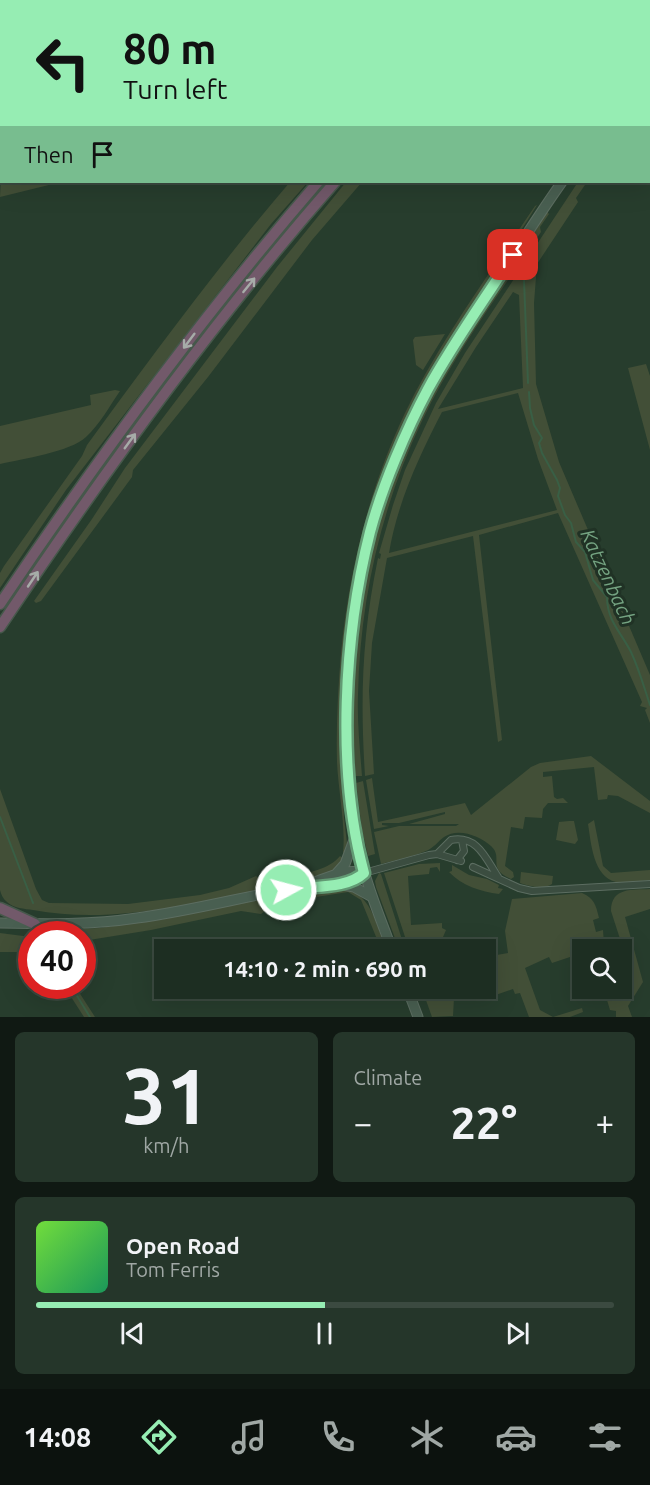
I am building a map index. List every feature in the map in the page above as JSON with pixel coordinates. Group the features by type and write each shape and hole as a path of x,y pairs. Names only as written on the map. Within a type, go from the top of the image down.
{"highway":[{"path":"0,604 68,504 172,364 252,261 317,183"},
{"path":"0,627 81,508 160,401 273,254 334,183"},
{"path":"0,908 28,921"}],"main road":[{"path":"389,939 364,873 356,835 348,763 348,690 354,619 370,530 394,465 429,388 561,183"},
{"path":"336,874 345,864 356,835"},
{"path":"305,886 336,874 352,871 364,873"},
{"path":"338,885 356,880 364,873"},
{"path":"96,922 135,918 305,886 354,887 372,897"},
{"path":"0,922 18,923"},
{"path":"411,999 418,1017"}],"street":[{"path":"437,854 451,840 462,840 483,851 498,878"},
{"path":"364,873 437,854 459,860 464,850 462,840"},
{"path":"473,867 519,888 538,892 650,884"}],"green space":[{"path":"1,183 57,183 0,197"},
{"path":"289,183 307,183 271,224 66,490 0,588 0,573 4,566 82,456 87,445 161,344"},
{"path":"345,183 361,183 312,240 208,377 133,470 132,477 41,601 36,603 34,601 125,468 277,267"},
{"path":"577,183 586,183 576,198 578,202 537,264 534,303 536,384 559,462 650,675 650,723 645,710 647,708 640,706 642,702 558,513 479,535 502,740 498,742 473,536 387,558 372,643 369,691 374,774 365,776 364,667 378,558 380,559 381,554 379,553 405,470 436,403 465,353","holes":["513,292 519,295 523,388 438,409","518,393 538,459 557,510 389,553 397,516 410,481 442,412"]},
{"path":"537,205 443,355 420,396 399,441 371,518 346,654 341,742 346,856 343,852 337,762 337,721 345,622 362,531 392,442 419,386 466,307"},
{"path":"547,212 549,214 540,227 541,232 448,372 422,421 395,487 375,555 363,624 358,705 362,776 355,776 353,680 355,648 364,584 389,490 413,429 440,376 469,328"},
{"path":"445,334 423,370 416,365 413,340 415,337"},
{"path":"646,364 650,376 650,450 628,368"},
{"path":"120,391 104,415 91,432 79,442 45,454 0,464 0,426 91,405 90,395"},
{"path":"591,756 650,801 650,813 618,796 608,795 607,799 598,800 594,767 543,772 543,777 552,776 554,797 563,798 568,803 548,803 543,809 542,818 525,817 523,829 511,827 505,866 513,872 514,877 511,879 499,871 495,850 491,846 475,836 462,833 450,834 421,853 381,864 374,832 399,826 456,826 459,824 409,824 445,814 445,812 399,823 382,823 382,825 389,826 374,829 366,780 372,778 378,822 465,803 471,815 531,767 540,763"},
{"path":"363,781 375,854 368,856 356,783"},
{"path":"0,789 36,889 42,900 49,903 128,904 200,895 229,888 256,876 260,879 261,885 254,891 200,902 116,914 61,914 16,907 6,901 0,890"},
{"path":"594,820 603,866 611,873 650,870 650,880 616,882 608,879 602,873 594,858 590,840 588,824"},
{"path":"574,821 578,840 575,844 556,840 559,822"},
{"path":"340,856 344,859 333,871 326,874 271,886 267,878 317,870 336,861"},
{"path":"440,863 440,872 437,867 430,868 429,874 408,876 411,925 442,923 442,928 446,930 443,937 448,939 406,939 384,873 419,864"},
{"path":"452,865 469,875 487,879 499,885 498,888 503,889 499,894 478,890 465,884 449,872 452,871"},
{"path":"521,872 553,876 552,884 540,887 520,883"},
{"path":"379,873 381,874 402,939 395,939 375,881"},
{"path":"340,888 350,890 359,895 371,910 382,939 377,939 361,900 348,892 297,900 277,910 271,908 271,900"},
{"path":"650,889 650,909 625,917 631,939 620,939 611,911 612,903 619,894 630,890"},
{"path":"582,893 592,900 597,909 599,918 593,920 596,932 603,930 604,939 572,939 572,956 552,963 549,957 525,968 540,1010 553,1017 529,1017 520,993 515,994 513,989 496,995 496,955 508,953 505,931 512,899"},
{"path":"260,899 266,905 265,911 261,914 241,911 96,939 96,928 164,919"},
{"path":"0,933 18,935 18,952 0,952"},
{"path":"632,942 643,982 628,1006 632,1017 616,1017 616,1011 610,1010 607,1000 632,999"},
{"path":"72,999 83,999 95,1017 84,1017"},
{"path":"426,999 454,999 453,1016 432,1017"},
{"path":"582,1008 583,1012 570,1017 553,1017"}],"waterway":[{"name":"Katzenbach","path":"524,280 528,383"},
{"name":"Katzenbach","path":"529,392 534,425 542,438 539,443 560,488 558,496 565,515 571,523 576,542 585,552 593,580 607,597 609,613 634,658 650,705"},
{"path":"0,817 33,903"},
{"path":"79,999 90,1017"}],"route":[{"path":"286,890 305,886 338,885 356,880 364,873 351,800 348,763 348,699 354,619 370,530 394,465 429,388 513,255"}]}
